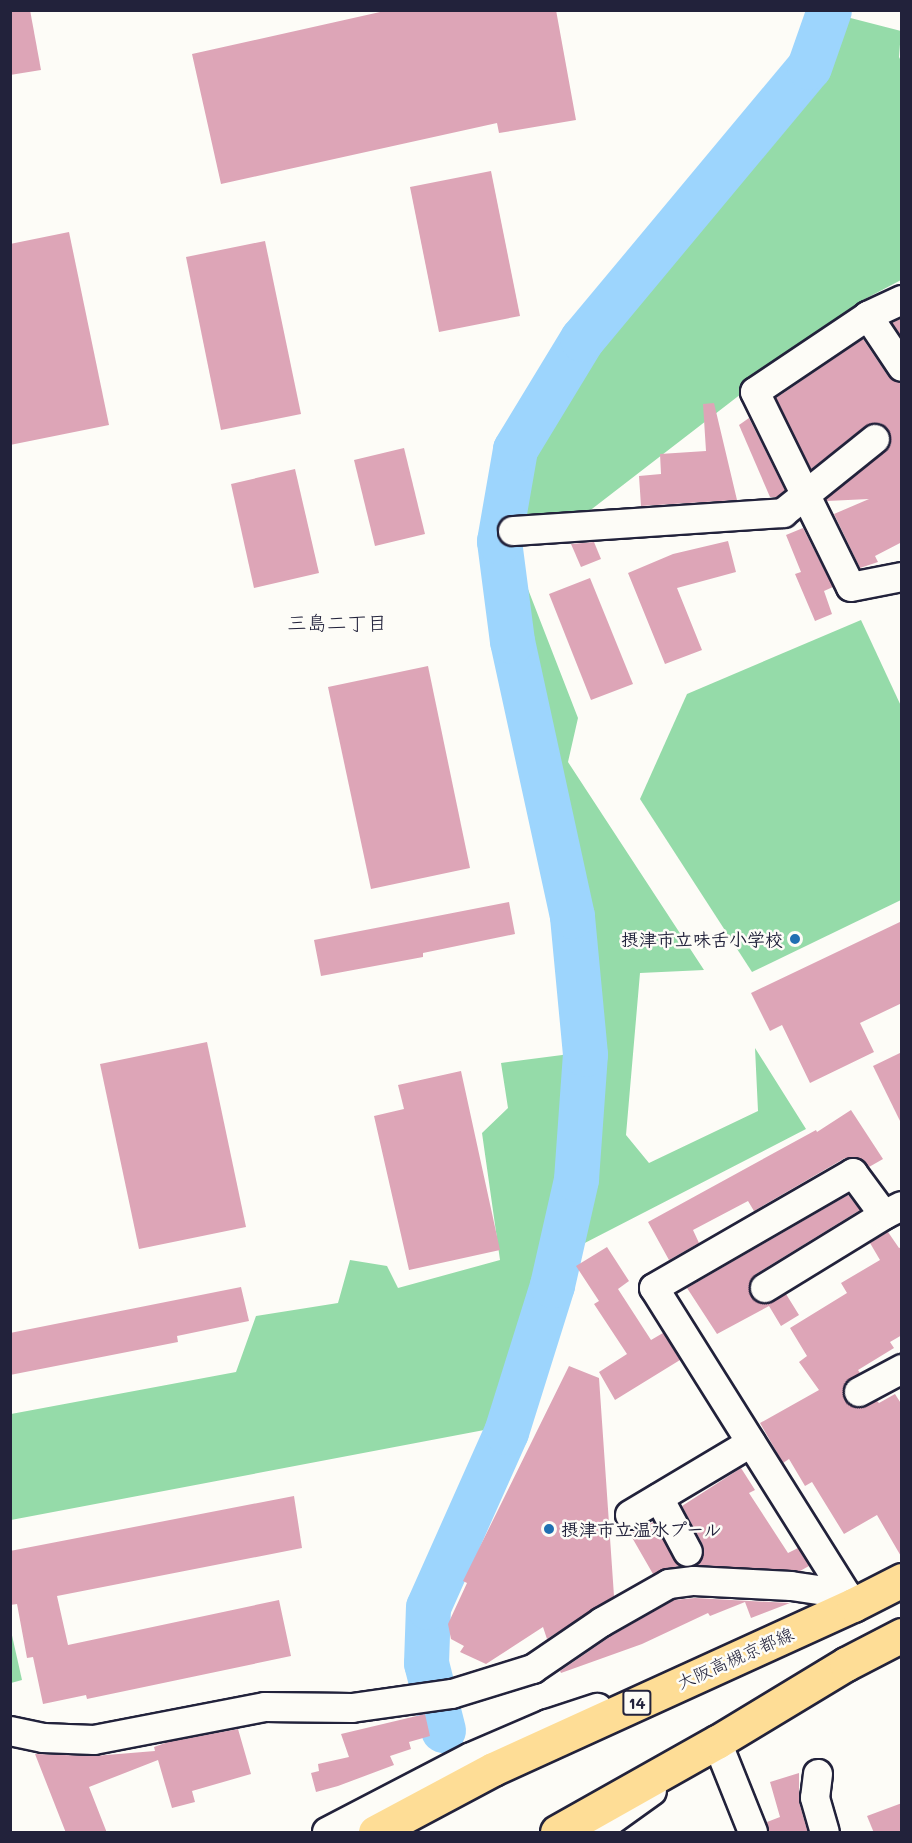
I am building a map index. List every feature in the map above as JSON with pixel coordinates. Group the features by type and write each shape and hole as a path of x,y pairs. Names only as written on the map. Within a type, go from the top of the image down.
{"main road":[{"name":"大阪高槻京都線","path":"375,1833 494,1769 686,1680 849,1599 902,1580"},
{"path":"557,1833 717,1742 846,1664 902,1635"}],"street":[{"path":"902,300 868,316 755,392 851,587 902,577"},
{"path":"868,316 902,367"},
{"path":"513,531 783,513 807,497 875,439"},
{"path":"765,1288 893,1211 853,1173 654,1288 849,1599"},
{"path":"859,1392 900,1372"},
{"path":"630,1515 752,1443"},
{"path":"659,1498 688,1552"},
{"path":"10,1731 43,1738 94,1740 265,1707 352,1708 433,1698 533,1669 602,1622 669,1584 694,1581 791,1586 849,1599"},
{"path":"327,1833 471,1757 537,1729 686,1680"},
{"path":"595,1833 717,1742 753,1833"},
{"path":"818,1774 815,1798 825,1833"}],"green space":[{"path":"835,14 901,31 899,57 902,63 901,280 863,300 588,512 515,518 530,448 588,343 814,73"},
{"path":"512,548 578,718 568,762 704,970 640,973 626,1135 649,1163 758,1111 755,1048 806,1129 577,1247 592,1050 578,915 519,639"},
{"path":"861,620 901,706 901,900 752,972 640,799 687,694"},
{"path":"570,1054 564,1175 541,1283 500,1427 11,1520 11,1414 236,1372 256,1316 338,1303 350,1260 387,1266 398,1288 500,1260 482,1133 508,1108 501,1063"},
{"path":"11,1631 22,1680 10,1683"}],"building":[{"path":"10,10 30,10 41,70 10,75"},
{"path":"389,10 556,10 576,120 499,133 497,123 221,184 192,54"},
{"path":"491,171 520,316 439,332 410,187"},
{"path":"69,232 109,425 10,445 10,244"},
{"path":"265,241 301,414 221,430 186,257"},
{"path":"902,318 902,337 892,323"},
{"path":"863,339 888,376 902,383 902,542 875,556 878,562 860,568 834,514 869,499 827,501 826,499 886,451 891,444 888,429 880,423 865,426 811,469 776,398"},
{"path":"714,403 737,500 641,506 639,476 661,474 660,454 706,451 703,404"},
{"path":"749,418 785,490 777,497 770,497 739,425"},
{"path":"404,448 425,534 375,546 354,460"},
{"path":"295,469 319,573 254,588 231,484"},
{"path":"803,528 833,587 824,591 832,614 815,621 795,574 801,572 786,535"},
{"path":"728,541 736,572 677,588 702,650 665,664 628,573 673,554"},
{"path":"594,542 601,559 581,567 571,544"},
{"path":"590,578 633,684 591,700 549,594"},
{"path":"428,666 470,868 371,889 328,687"},
{"path":"509,902 515,934 423,953 423,957 321,976 314,940"},
{"path":"902,921 902,1003 860,1023 874,1052 810,1083 782,1025 770,1031 751,993"},
{"path":"207,1042 246,1227 139,1249 100,1064"},
{"path":"902,1052 902,1125 873,1066"},
{"path":"461,1071 500,1250 409,1270 374,1116 404,1109 398,1085"},
{"path":"851,1110 883,1159 869,1167 860,1158 845,1158 754,1211 748,1201 693,1230 699,1243 669,1260 648,1222 816,1130 817,1132"},
{"path":"848,1195 860,1210 756,1274 750,1281 751,1296 757,1302 766,1304 786,1294 799,1315 781,1326 769,1306 717,1334 687,1288"},
{"path":"888,1232 899,1248 902,1247 902,1335 890,1342 894,1348 858,1370 860,1373 845,1383 843,1392 845,1400 858,1408 877,1401 879,1403 895,1394 902,1405 902,1558 877,1515 844,1534 812,1482 805,1486 789,1459 783,1463 760,1423 819,1390 799,1362 807,1356 790,1328 847,1293 841,1283 880,1260 870,1243"},
{"path":"607,1247 629,1281 618,1289 651,1340 663,1333 680,1360 615,1400 599,1372 627,1354 594,1304 599,1301 576,1266"},
{"path":"241,1287 249,1321 177,1336 178,1342 10,1375 10,1333"},
{"name":"摂津市立温水プール","path":"569,1366 599,1378 614,1596 547,1639 543,1627 486,1664 460,1652 464,1646 451,1639 448,1624 467,1583 463,1581"},
{"path":"741,1468 755,1490 749,1493 788,1553 798,1548 809,1566 800,1571 698,1565 704,1553 703,1545 682,1506"},
{"path":"294,1496 302,1548 57,1596 68,1645 279,1600 291,1656 87,1699 86,1695 43,1704 33,1657 27,1658 17,1604 10,1605 10,1551"},
{"path":"653,1522 680,1566 653,1574 630,1534"},
{"path":"695,1598 790,1603 751,1618 745,1602 710,1616 708,1613 642,1644 561,1673 560,1671 611,1636 674,1600"},
{"path":"425,1714 430,1736 409,1742 411,1749 390,1756 394,1765 316,1792 311,1773 319,1771 318,1764 349,1757 341,1734"},
{"path":"238,1729 251,1774 192,1791 195,1802 172,1808 158,1760 89,1787 107,1833 66,1833 35,1754 94,1756 155,1751 154,1747 168,1742"},
{"path":"799,1773 799,1802 808,1833 769,1833 767,1822 780,1817 770,1782"},
{"path":"902,1803 902,1833 874,1833 867,1816"}],"waterway":[{"path":"443,1730 426,1663 428,1607 506,1432 552,1285 576,1179 585,1054 572,916 512,641 499,541 515,449 582,339 809,67 829,10"}],"place":[{"name":"摂津市立味舌小学校","path":"795,939"},
{"name":"摂津市立温水プール","path":"549,1529"}],"district":[{"name":"三島二丁目","path":"337,622"}]}
